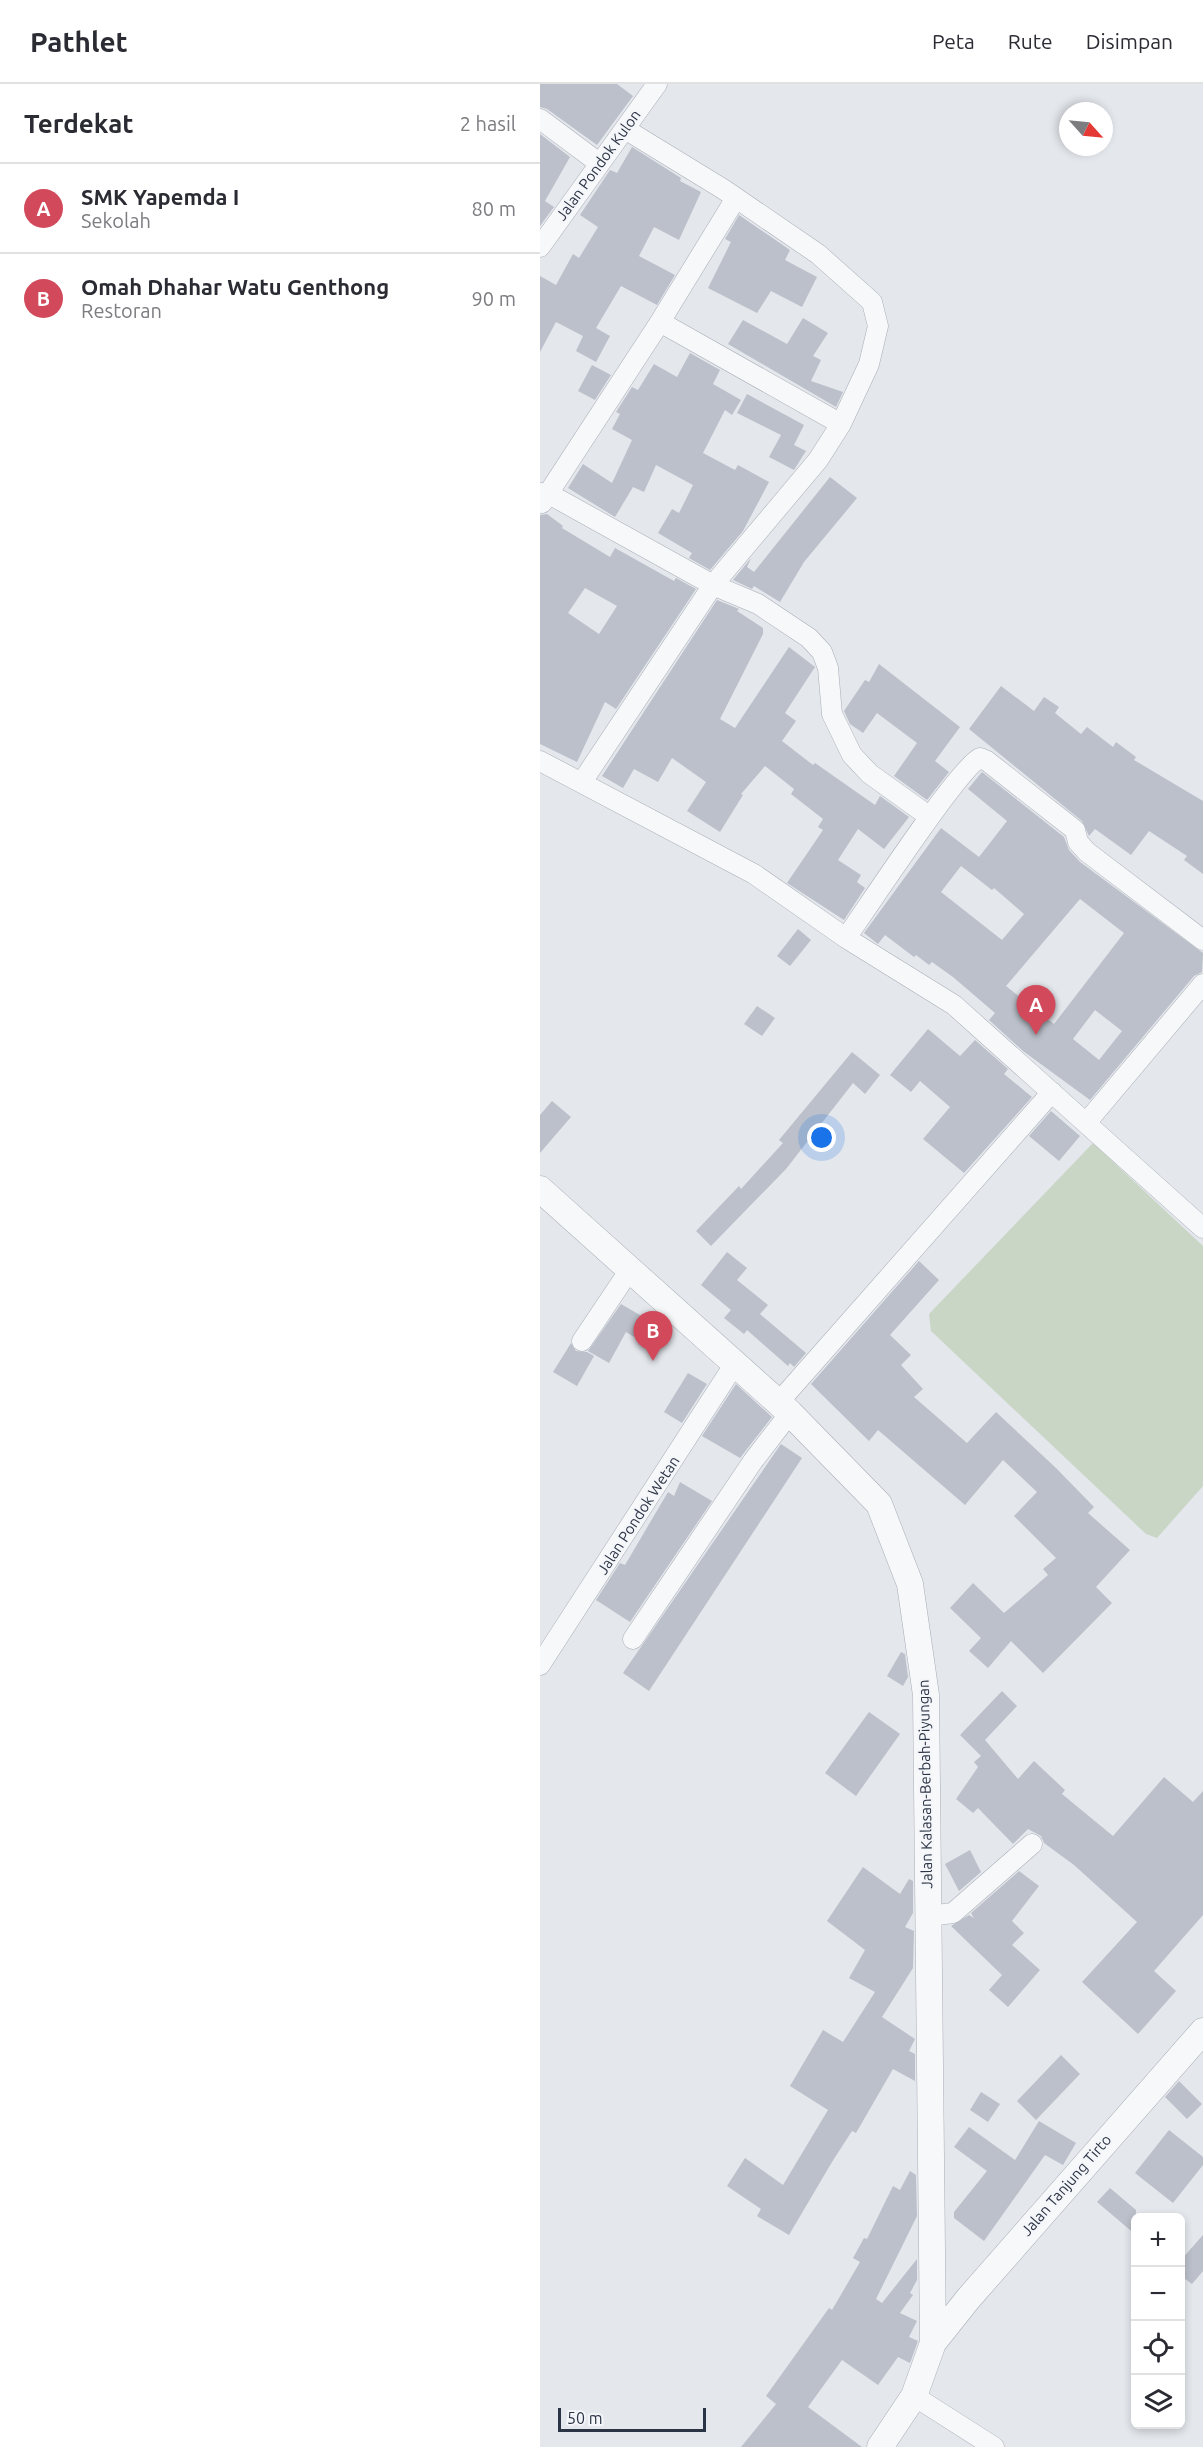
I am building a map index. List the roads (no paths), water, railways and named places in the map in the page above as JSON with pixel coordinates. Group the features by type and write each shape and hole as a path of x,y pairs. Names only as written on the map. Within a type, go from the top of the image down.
{"street":[{"name":"Jalan Pondok Kulon","path":"540,247 657,84"},
{"path":"540,119 599,163"},
{"path":"582,782 713,585 818,460 841,424 869,364 878,326 872,302 818,254 736,198 625,129"},
{"path":"736,198 660,322 543,497 600,520 713,585 779,616 822,652 828,668 832,714 852,755 870,774 930,817"},
{"path":"660,322 841,424"},
{"path":"846,938 930,817 973,762 983,758 1075,830 1078,842 1087,852 1203,939"},
{"path":"540,761 754,874 846,938 954,1005 1203,1228"},
{"path":"1086,1123 1203,984"},
{"path":"633,1639 753,1461 784,1408 1052,1092"},
{"name":"Jalan Kalasan-Berbah-Piyungan","path":"540,1189 784,1408 879,1504 910,1584 926,1695 933,2343 914,2396 880,2447"},
{"path":"582,1341 629,1271"},
{"name":"Jalan Pondok Wetan","path":"540,1665 734,1365"},
{"path":"928,1916 953,1913 1032,1844"},
{"name":"Jalan Tanjung Tirto","path":"933,2343 968,2299 1203,2031"},
{"path":"932,2284 968,2299"},
{"path":"914,2396 994,2447"}],"place":[{"name":"SMK Yapemda I","path":"1036,1035"},
{"name":"Omah Dhahar Watu Genthong","path":"653,1361"}]}
